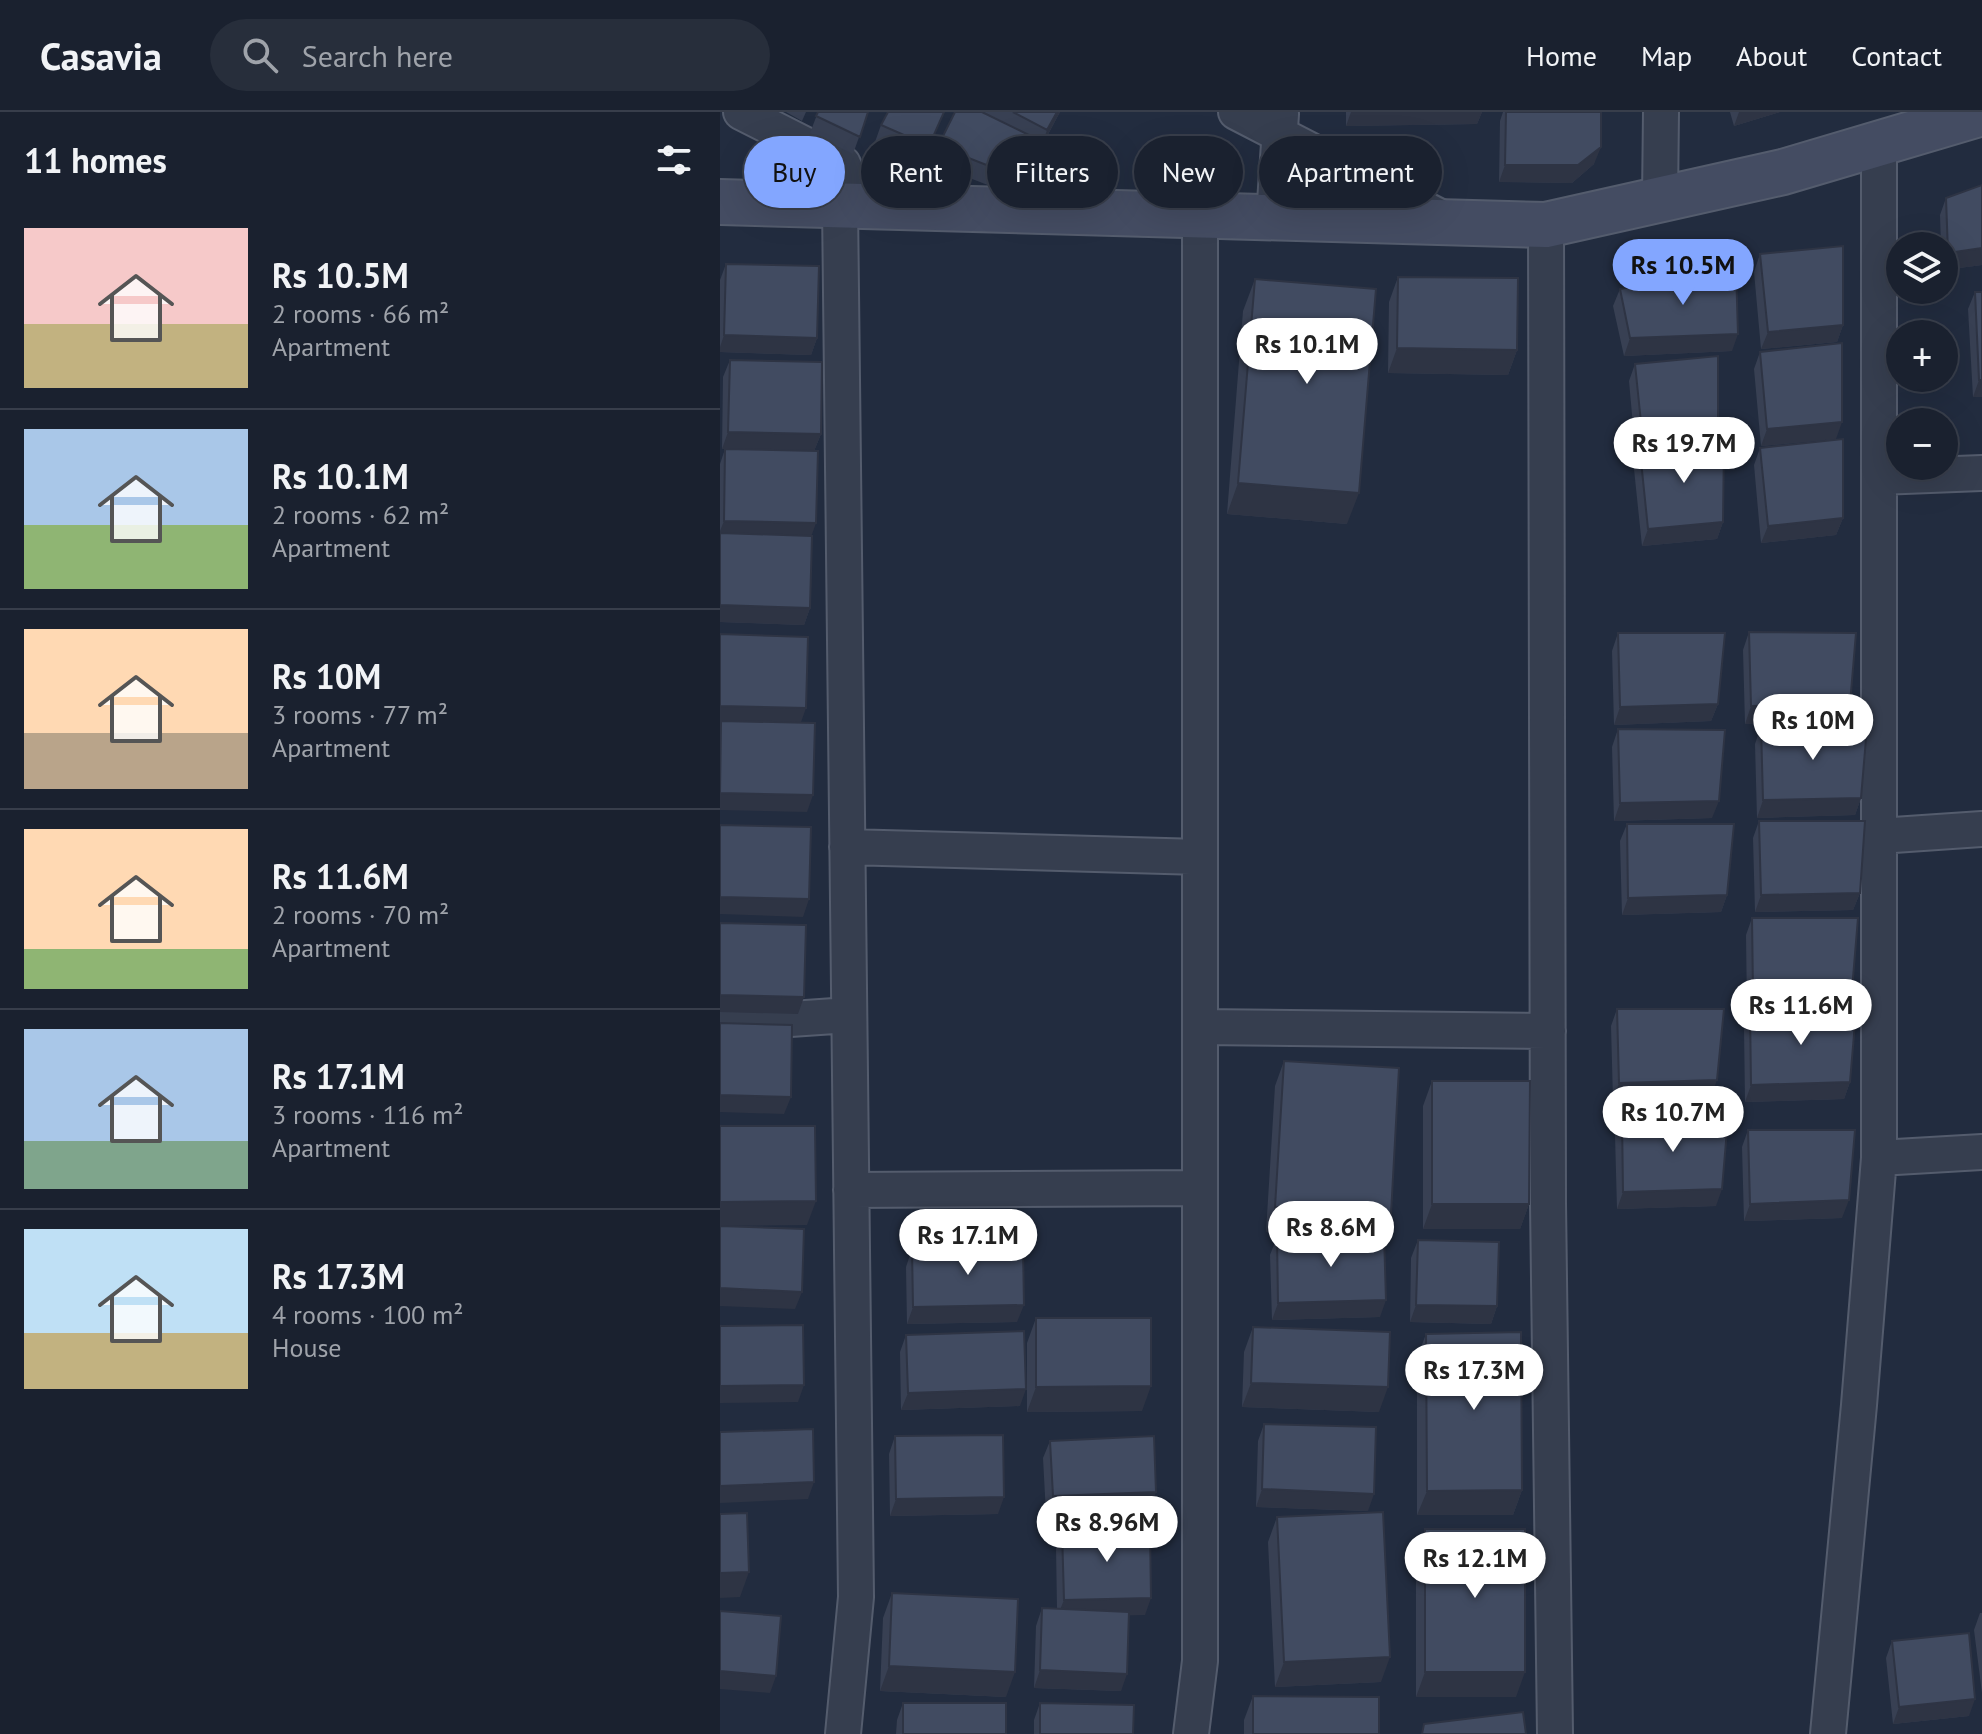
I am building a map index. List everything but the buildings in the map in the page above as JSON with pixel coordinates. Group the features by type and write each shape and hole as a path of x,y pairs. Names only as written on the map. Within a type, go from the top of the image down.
{"street":[{"path":"741,112 843,164 850,205 847,847 856,1597 843,1734"},
{"path":"1236,112 1281,123 1450,222"},
{"path":"1660,199 1661,112"},
{"path":"720,202 1546,225 1783,172 1982,113"},
{"path":"1274,217 1281,123"},
{"path":"1828,1734 1879,1158 1879,143"},
{"path":"1191,1734 1200,1661 1200,215"},
{"path":"1546,225 1548,1031 1555,1734"},
{"path":"1879,477 1982,473"},
{"path":"1879,836 1982,829"},
{"path":"847,847 1200,857"},
{"path":"720,1024 849,1015"},
{"path":"1200,1027 1548,1031"},
{"path":"1879,1158 1982,1152"},
{"path":"851,1190 1199,1188"}]}
